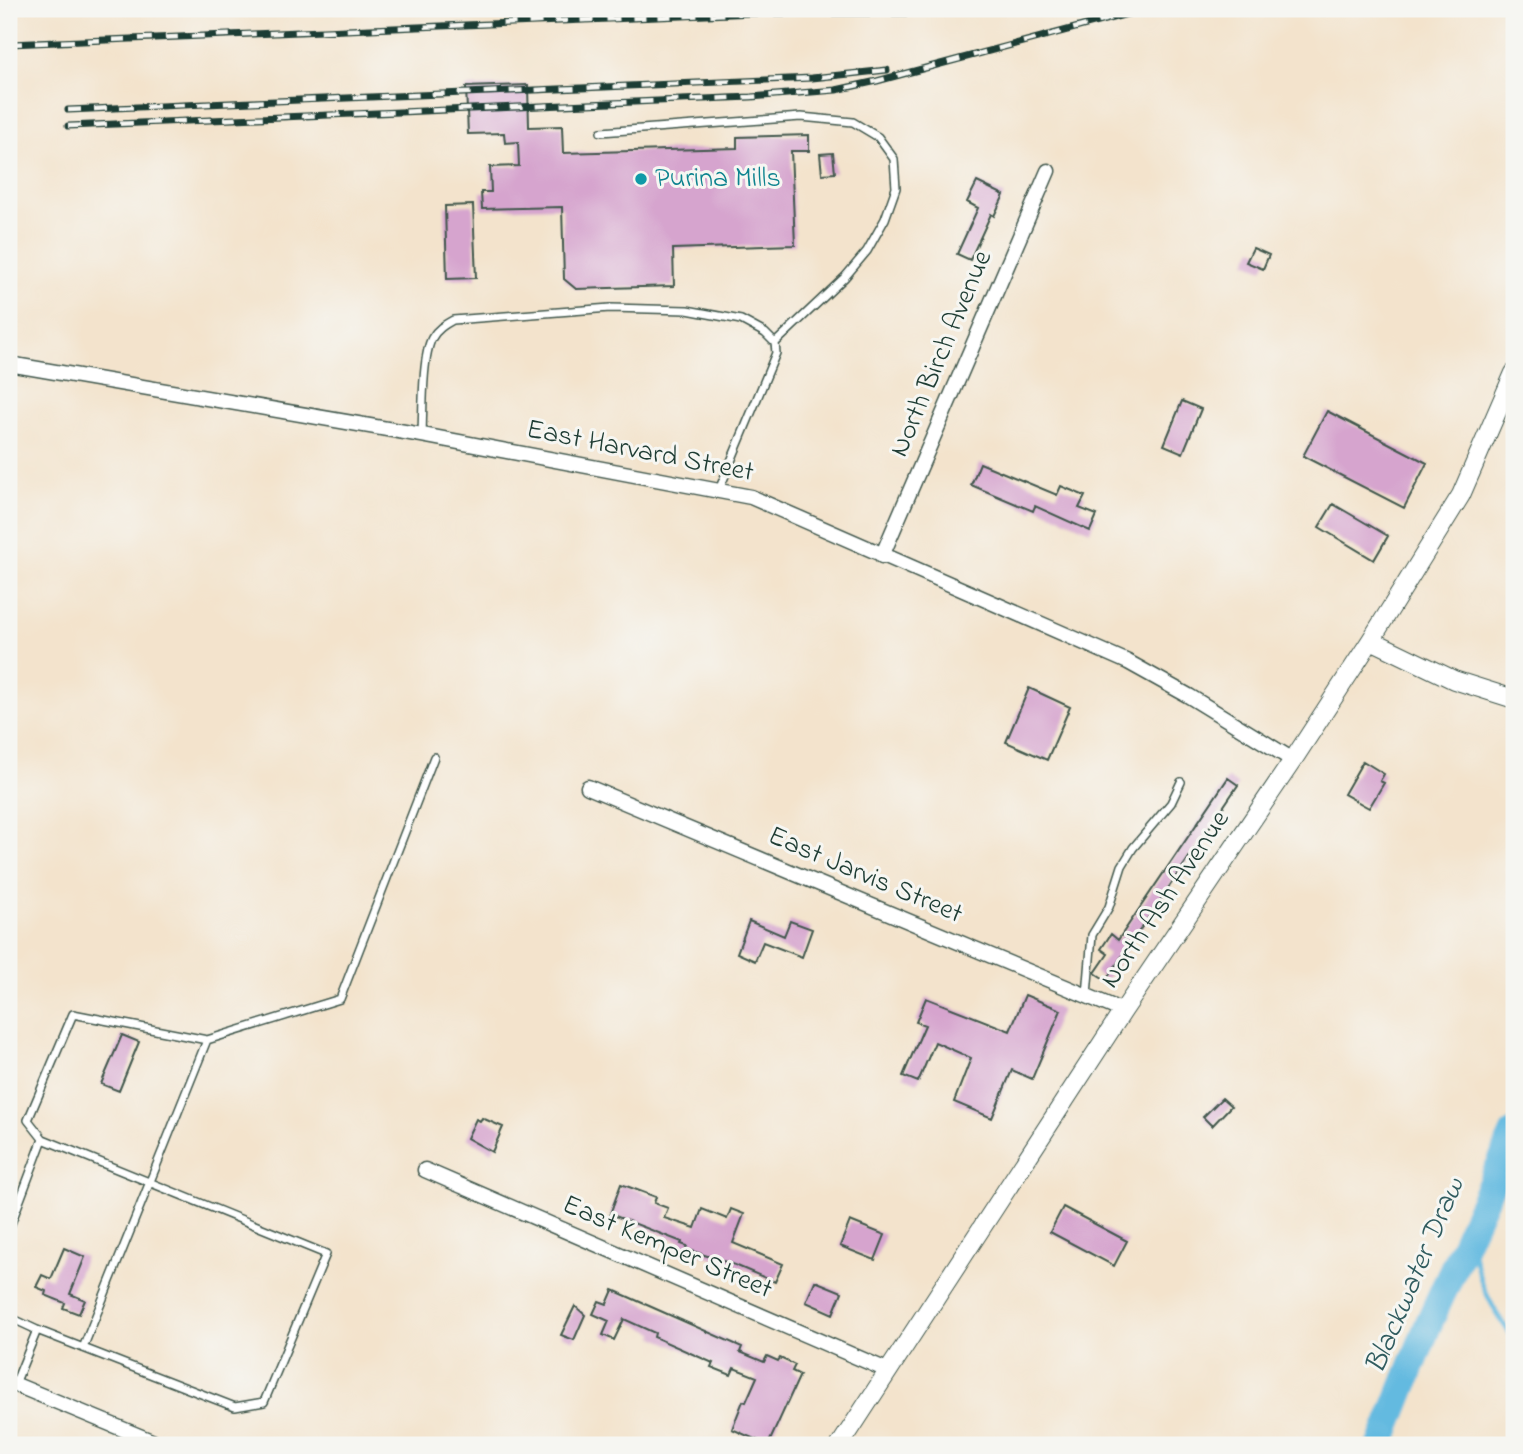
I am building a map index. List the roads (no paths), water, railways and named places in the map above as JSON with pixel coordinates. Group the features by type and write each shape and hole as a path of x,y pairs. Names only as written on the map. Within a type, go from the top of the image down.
{"street":[{"name":"North Birch Avenue","path":"882,556 1048,171"},
{"name":"East Harvard Street","path":"9,364 422,435 751,497 1128,662 1293,760"},
{"name":"North Ash Avenue","path":"840,1445 1123,1011 1371,640 1461,495 1514,373"},
{"path":"1371,640 1454,680 1514,699"},
{"name":"East Jarvis Street","path":"588,787 1123,1011"},
{"name":"East Kemper Street","path":"425,1170 889,1371"},
{"path":"12,1383 161,1445"}],"lane":[{"path":"601,132 801,117 853,122 878,137 894,159 896,188 884,219 867,251 845,277 775,342"},
{"path":"422,435 430,340 441,326 453,320 610,308 687,310 741,320 765,333 775,342 776,354 719,490"},
{"path":"9,1317 236,1407 264,1402 326,1254 43,1139 29,1120 73,1014 207,1040 340,999 434,757"},
{"path":"1087,996 1092,935 1109,907 1122,866 1133,848 1171,803 1181,782"},
{"path":"83,1348 207,1040"},
{"path":"9,1229 43,1139"},
{"path":"12,1383 37,1330"}],"waterway":[{"name":"Blackwater Draw","path":"1381,1445 1428,1325 1514,1133"},
{"path":"1470,1230 1475,1260 1484,1288 1514,1339"}],"railway":[{"path":"9,44 755,13 920,13 1034,9"},
{"path":"68,126 751,97 836,90 1146,9"},
{"path":"68,110 812,78 887,70"}],"place":[{"name":"Purina Mills","path":"641,179"}]}
